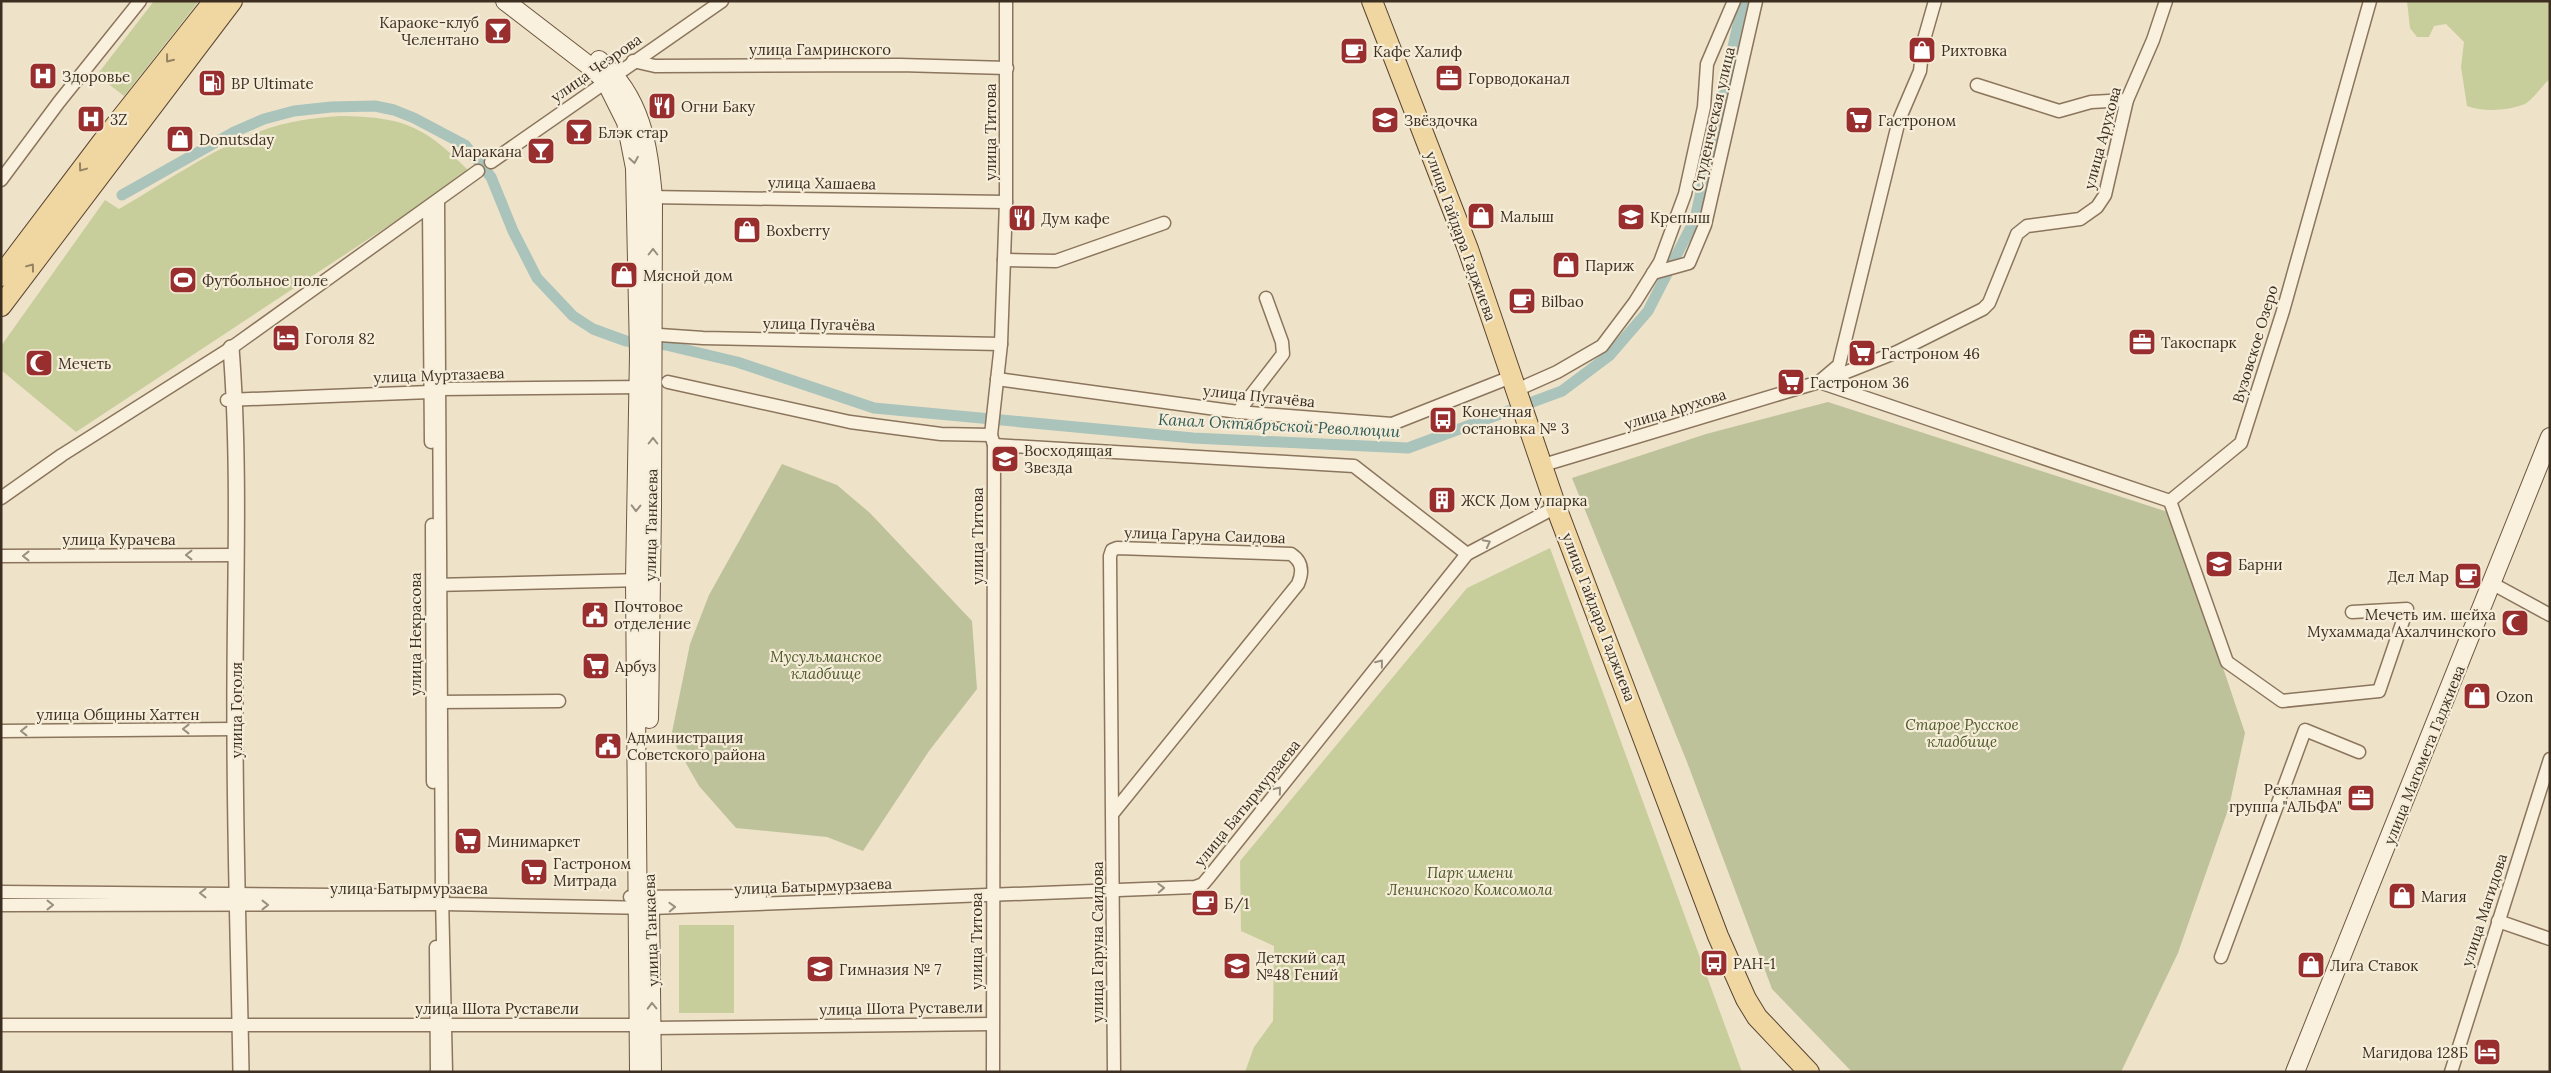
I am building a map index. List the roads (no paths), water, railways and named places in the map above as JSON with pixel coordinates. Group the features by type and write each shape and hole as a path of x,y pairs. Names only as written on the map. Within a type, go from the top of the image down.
{"main road":[{"path":"1,276 103,141 214,1"},
{"path":"1,306 232,1"},
{"path":"505,1 592,68 611,79"},
{"path":"524,1 611,79"},
{"name":"улица Гайдара Гаджиева","path":"1371,1 1466,250 1555,508 1716,937 1744,1000 1755,1018 1808,1072"},
{"name":"улица Танкаева","path":"611,79 626,122 635,168 645,197 647,342 653,386 643,580 646,1026 652,1072"},
{"name":"улица Магомета Гаджиева","path":"2494,584 2550,437"},
{"name":"улица Магомета Гаджиева","path":"2297,1072 2550,446"},
{"name":"улица Танкаева","path":"638,1072 646,1026"}],"street":[{"path":"1,180 59,102 140,1"},
{"name":"улица Чеэрова","path":"491,162 722,1"},
{"name":"улица Титова","path":"993,1072 992,440 993,410 1001,344 1006,202 1006,1"},
{"name":"улица Пугачёва","path":"997,379 1238,412 1392,424 1513,384 1557,372 1602,346 1635,302 1660,262 1685,194 1704,107 1708,64 1734,1"},
{"name":"Студенческая улица","path":"1653,273 1689,263 1705,225 1756,1"},
{"name":"улица Арухова","path":"1819,382 1839,365 1899,120 1920,72 1923,43 1935,1"},
{"name":"улица Арухова","path":"1542,466 1819,382 1897,352 1983,309 1988,303 2017,234 2027,226 2080,219 2093,211 2105,196 2127,100 2153,40 2166,1"},
{"name":"Вузовское Озеро","path":"2170,501 2241,443 2283,311 2370,1"},
{"name":"улица Гамринского","path":"634,61 655,66 900,65 1007,68"},
{"path":"1977,86 2059,112 2091,102 2127,100"},
{"path":"1,498 62,455 227,350 478,171"},
{"name":"улица Хашаева","path":"645,197 1006,202"},
{"name":"улица Некрасова","path":"433,204 436,702 442,1024 446,1072"},
{"path":"1004,260 1056,261 1164,222"},
{"path":"1238,412 1283,354 1282,342 1266,298"},
{"name":"улица Пугачёва","path":"647,342 1001,344"},
{"name":"улица Гоголя","path":"227,350 231,399 233,555 232,899 235,1026 241,1072"},
{"path":"1819,382 2170,501 2227,662 2282,701 2379,691 2407,609 2352,612"},
{"name":"улица Муртазаева","path":"231,399 435,390 653,386 850,422 992,440 1354,466 1467,554"},
{"name":"улица Батырмурзаева","path":"1,892 232,899 439,900 624,898 644,901 993,895 1112,888 1194,887 1203,884 1467,554 1555,508"},
{"name":"улица Гаруна Саидова","path":"1112,812 1298,584 1301,576 1301,566 1297,558 1292,554 1117,548 1112,550 1110,556 1114,1072"},
{"name":"улица Курачева","path":"1,556 233,555"},
{"path":"436,585 643,580"},
{"path":"2494,584 2550,615"},
{"path":"436,702 559,701"},
{"name":"улица Общины Хаттен","path":"1,731 231,729"},
{"path":"2221,957 2305,730 2359,752"},
{"name":"улица Магидова","path":"2451,1072 2550,759"},
{"name":"улица Батырмурзаева","path":"1,905 232,899"},
{"path":"2498,921 2550,939"},
{"name":"улица Некрасова","path":"437,1072 442,1024"},
{"name":"улица Шота Руставели","path":"1,1025 235,1026 442,1024 646,1026 992,1024"},
{"name":"улица Гоголя","path":"231,1072 235,1026"}],"waterway":[{"name":"Канал Октябрьской Революции","path":"122,195 234,132 264,119 294,111 331,107 375,106 394,110 414,118 465,145 491,177 513,231 537,278 573,316 593,329 626,341 666,345 737,362 874,408 1193,438 1408,448 1562,391 1610,355 1648,311 1695,219 1739,20 1748,1"}],"place":[{"name":"Караоке-клуб Челентано","path":"498,31"},
{"name":"Рихтовка","path":"1922,50"},
{"name":"Кафе Халиф","path":"1354,51"},
{"name":"Здоровье","path":"43,76"},
{"name":"Горводоканал","path":"1449,78"},
{"name":"BP Ultimate","path":"212,83"},
{"name":"Огни Баку","path":"662,106"},
{"name":"3Z","path":"91,119"},
{"name":"Звёздочка","path":"1385,120"},
{"name":"Гастроном","path":"1859,120"},
{"name":"Блэк стар","path":"579,132"},
{"name":"Donutsday","path":"180,139"},
{"name":"Маракана","path":"541,151"},
{"name":"Малыш","path":"1481,216"},
{"name":"Крепыш","path":"1631,217"},
{"name":"Дум кафе","path":"1022,218"},
{"name":"Boxberry","path":"747,230"},
{"name":"Париж","path":"1566,265"},
{"name":"Мясной дом","path":"624,275"},
{"name":"Футбольное поле","path":"183,280"},
{"name":"Bilbao","path":"1522,301"},
{"name":"Гоголя 82","path":"286,338"},
{"name":"Такоспарк","path":"2142,342"},
{"name":"Гастроном 46","path":"1862,353"},
{"name":"Мечеть","path":"39,363"},
{"name":"Гастроном 36","path":"1791,382"},
{"name":"Конечная остановка № 3","path":"1443,420"},
{"name":"Восходящая Звезда","path":"1005,459"},
{"name":"ЖСК Дом у парка","path":"1442,500"},
{"name":"Барни","path":"2219,564"},
{"name":"Дел Мар","path":"2468,576"},
{"name":"Почтовое отделение","path":"595,615"},
{"name":"Мечеть им. шейха Мухаммада Ахалчинского","path":"2515,623"},
{"name":"Арбуз","path":"596,666"},
{"name":"Ozon","path":"2477,696"},
{"name":"Администрация Советского района","path":"608,746"},
{"name":"Рекламная группа \"АЛЬФА\"","path":"2361,798"},
{"name":"Минимаркет","path":"468,841"},
{"name":"Гастроном Митрада","path":"534,872"},
{"name":"Магия","path":"2402,896"},
{"name":"Б/1","path":"1205,903"},
{"name":"РАН-1","path":"1714,963"},
{"name":"Лига Ставок","path":"2311,965"},
{"name":"Детский сад №48 Гений","path":"1237,966"},
{"name":"Гимназия № 7","path":"820,969"},
{"name":"Магидова 128Б","path":"2487,1052"}],"park label":[{"name":"Мусульманское кладбище","path":"826,664"},
{"name":"Старое Русское кладбище","path":"1962,732"},
{"name":"Парк имени Ленинского Комсомола","path":"1470,880"}]}
